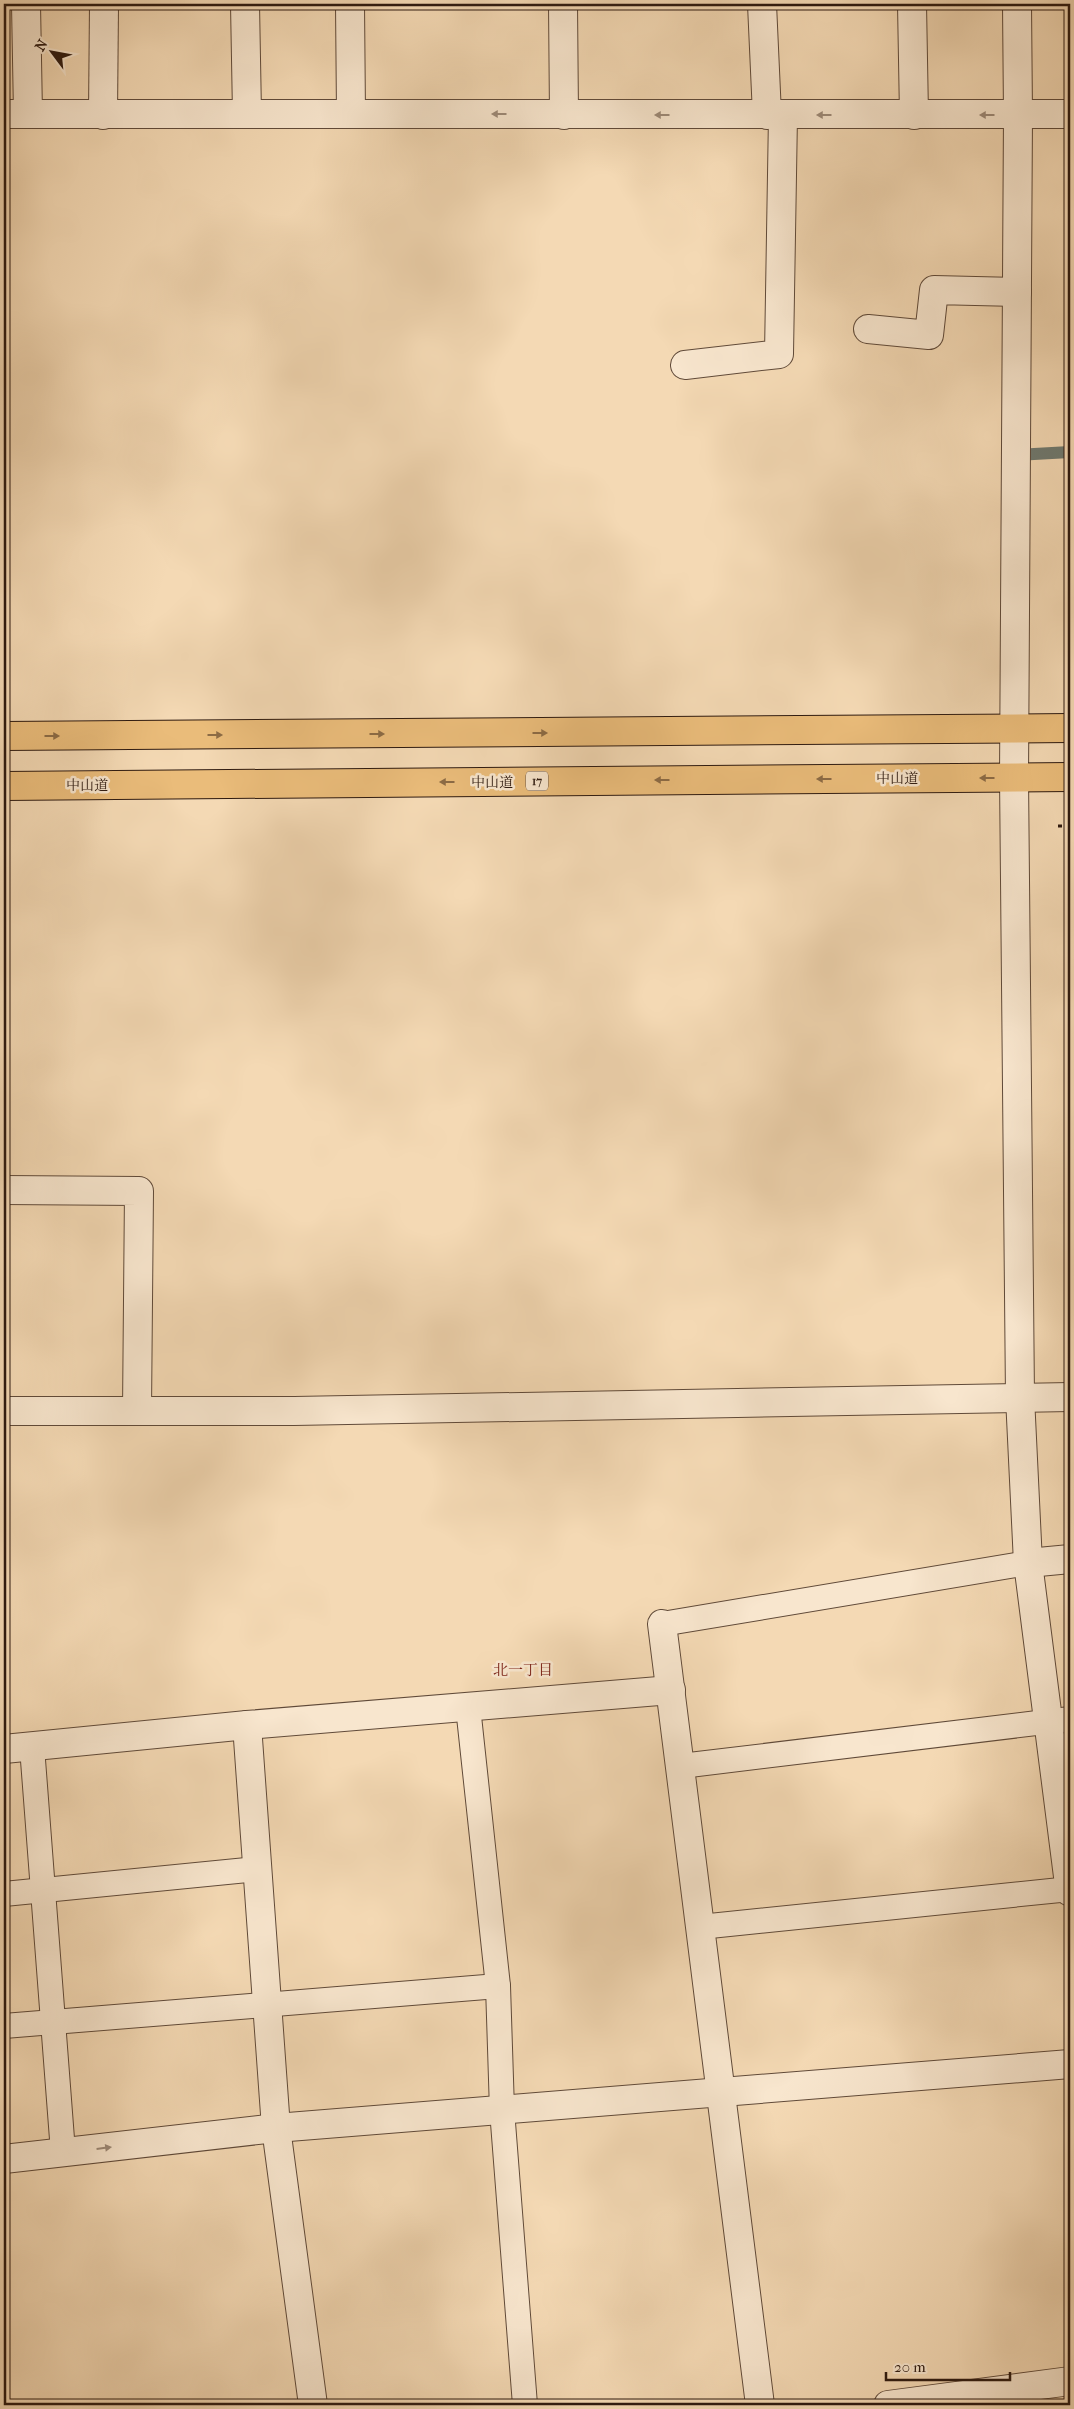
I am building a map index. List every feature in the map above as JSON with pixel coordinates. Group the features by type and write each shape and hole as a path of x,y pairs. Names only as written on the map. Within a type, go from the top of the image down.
{"highway":[{"path":"4,736 1070,728"},
{"name":"中山道","path":"4,786 1070,777"}],"street":[{"path":"26,4 16,114 1070,114"},
{"path":"103,114 104,4"},
{"path":"245,4 247,114"},
{"path":"350,4 351,114"},
{"path":"563,4 564,115"},
{"path":"685,365 779,354 775,115 762,4"},
{"path":"912,4 914,115"},
{"path":"1017,4 1014,778 1020,1397 1028,1563 1060,1720 1070,1890"},
{"path":"868,329 929,335 934,290 1017,292"},
{"path":"4,1190 140,1191 137,1411"},
{"path":"4,1411 304,1411 1020,1397 1070,1398"},
{"path":"1028,1563 1070,1559"},
{"path":"662,1624 760,2405"},
{"path":"4,1749 247,1725 671,1690"},
{"path":"247,1725 276,2128 313,2405"},
{"path":"4,2159 276,2128 1070,2064"},
{"path":"888,2405 1070,2381"}],"lane":[{"path":"662,1624 1028,1563"},
{"path":"468,1707 498,1986 502,2110 525,2405"},
{"path":"681,1766 1060,1720"},
{"path":"32,1747 63,2152"},
{"path":"4,1894 257,1870"},
{"path":"700,1927 1070,1890"},
{"path":"4,2026 498,1986"}],"path":[{"path":"1058,826 1070,826"}],"waterway":[{"path":"1016,455 1070,452"}],"district":[{"name":"北一丁目","path":"523,1670"}]}
